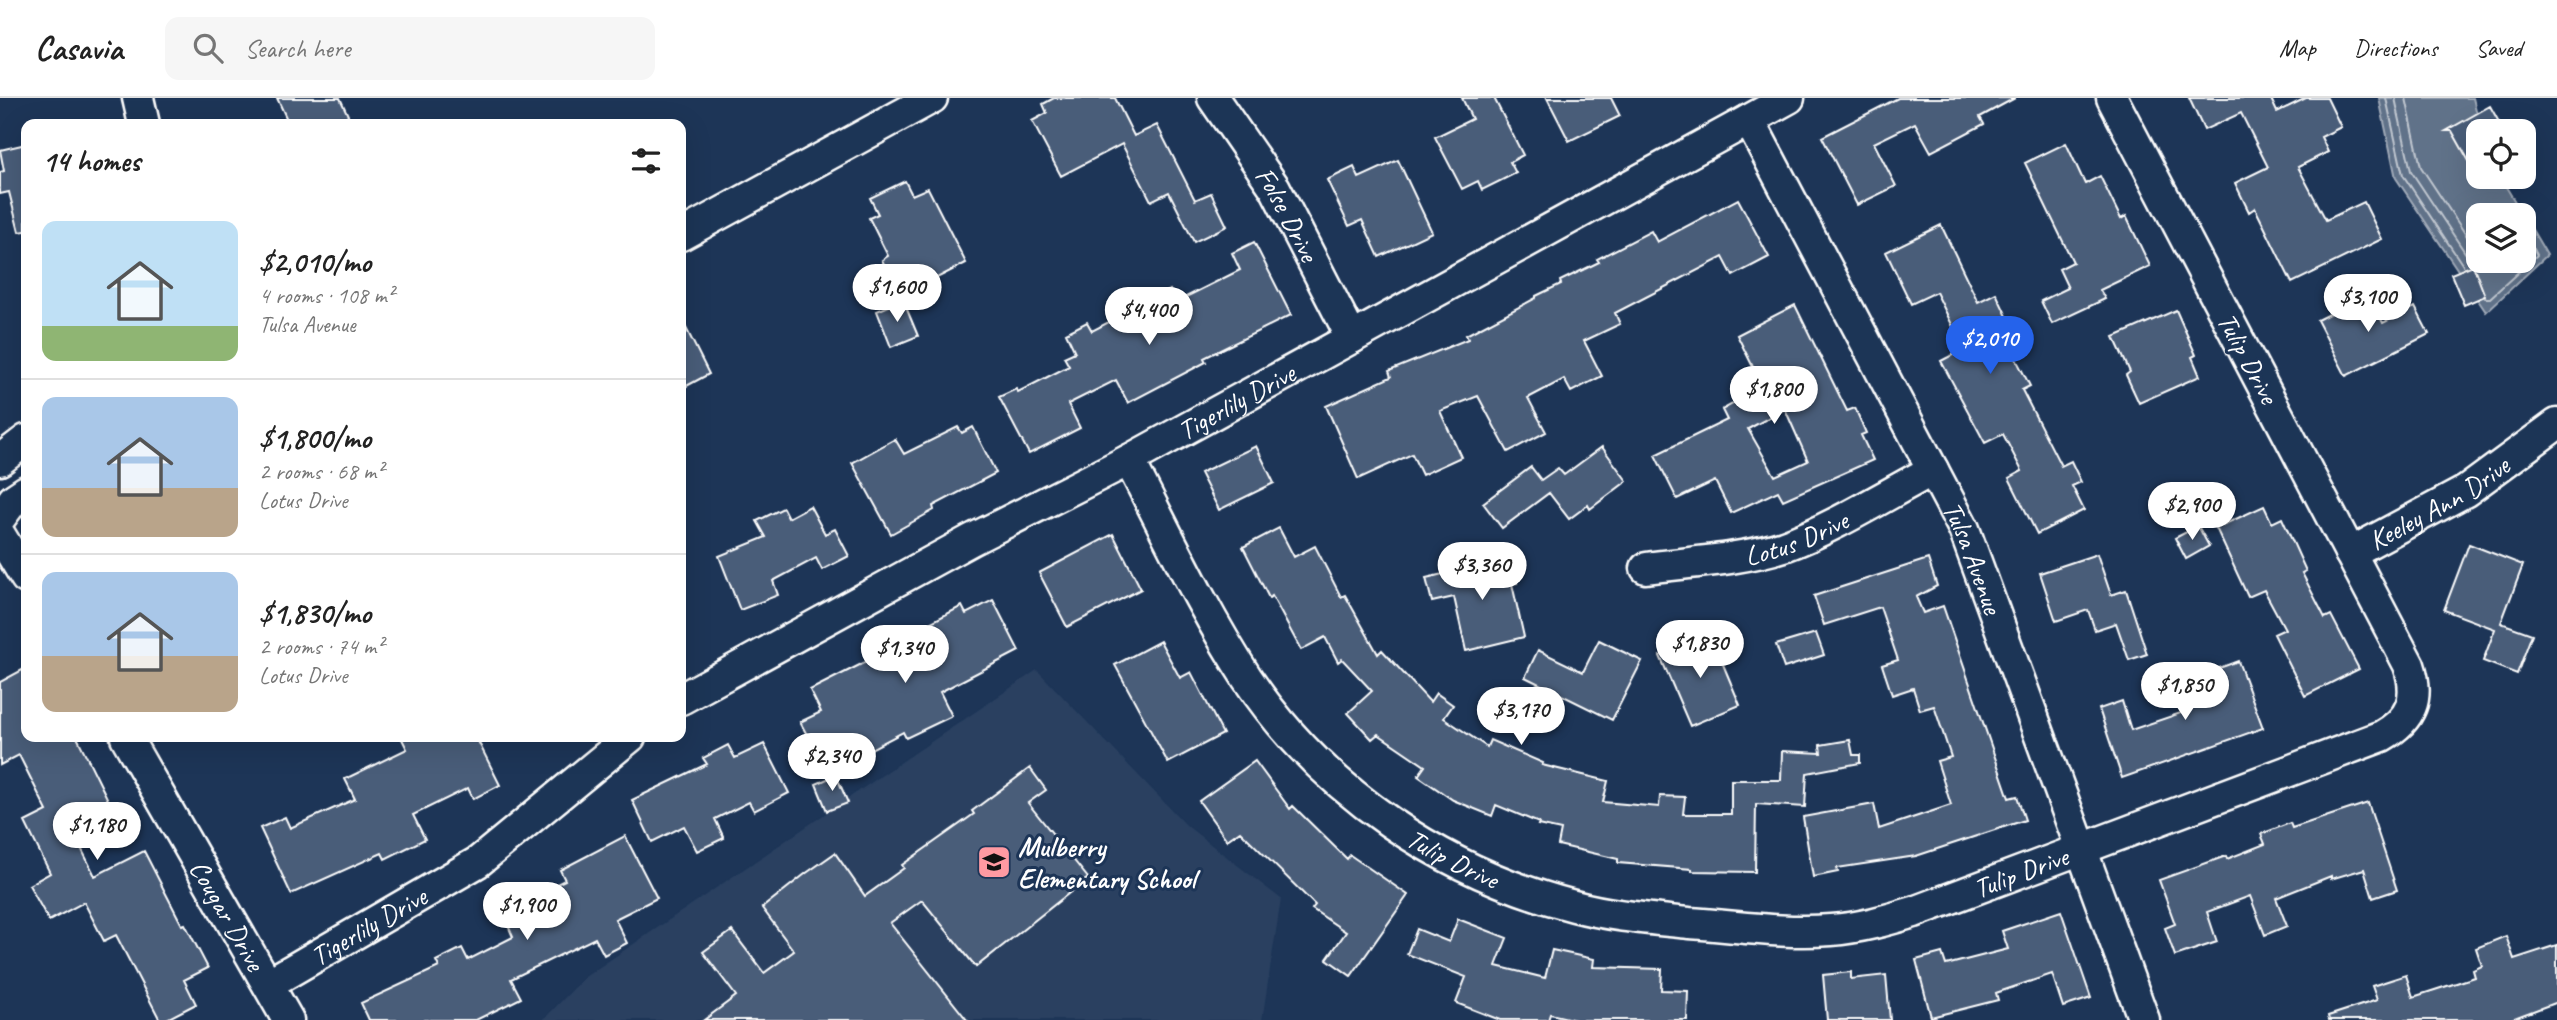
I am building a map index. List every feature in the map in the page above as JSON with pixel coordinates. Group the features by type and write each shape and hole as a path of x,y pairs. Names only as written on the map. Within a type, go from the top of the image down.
{"street":[{"path":"138,98 143,119"},
{"path":"686,232 932,98"},
{"name":"Folse Drive","path":"1213,98 1275,188 1352,338"},
{"name":"Tigerlily Drive","path":"686,696 971,540 1129,460 1789,98"},
{"name":"Tulip Drive","path":"1129,460 1218,629 1248,679 1283,726 1323,768 1377,813 1415,839 1457,863 1520,890 1575,906 1632,917 1786,930 1832,930 1873,924 1914,912 2382,736 2397,728 2409,713 2414,698 2414,681 2409,665 2112,98"},
{"name":"Tulsa Avenue","path":"1749,120 1964,529 2144,1020"},
{"name":"Keeley Ann Drive","path":"2350,553 2474,486 2557,424"},
{"path":"0,460 21,444"},
{"name":"Lotus Drive","path":"1646,568 1752,554 1785,545 1933,470"},
{"path":"0,518 14,499 21,494"},
{"path":"0,535 21,570"},
{"name":"Cougar Drive","path":"129,742 288,1020"},
{"name":"Tigerlily Drive","path":"268,984 478,862 624,742"}],"shaded area":[{"name":"Mulberry Elementary School","path":"1037,670 1187,826 1281,899 1262,1020 543,1020 585,977"}],"water":[{"path":"2379,98 2473,98 2478,119 2466,119 2466,189 2507,189 2516,203 2466,203 2466,273 2528,273 2486,312 2396,178"},
{"path":"2536,236 2547,255 2536,265"}],"building":[{"path":"277,98 340,98 350,119 287,119"},
{"path":"1054,98 1115,98 1134,136 1157,125 1195,200 1211,193 1227,226 1194,242 1169,192 1151,201 1122,144 1061,176 1032,121 1047,113 1043,104"},
{"path":"1462,98 1494,98 1523,155 1510,162 1516,173 1482,190 1478,181 1462,189 1435,137 1472,119"},
{"path":"1547,98 1611,98 1620,116 1569,141"},
{"path":"1898,98 2015,98 1980,117 1984,124 1931,152 1915,123 1874,143 1896,186 1857,205 1822,137"},
{"path":"2189,98 2274,98 2271,99 2277,112 2306,98 2327,98 2341,127 2321,137 2328,152 2298,167 2326,220 2364,202 2382,239 2292,283 2255,208 2249,212 2235,183 2268,167 2241,113 2204,130"},
{"path":"2490,106 2497,119 2467,119"},
{"path":"2466,120 2466,156 2452,131 2446,131"},
{"path":"2066,143 2085,184 2100,176 2121,219 2126,216 2150,266 2100,290 2105,299 2052,324 2041,301 2068,288 2059,269 2073,262 2025,163"},
{"path":"21,145 21,232 9,192 0,194 0,172 4,171 0,150"},
{"path":"1398,160 1432,232 1379,257 1362,220 1349,226 1327,180 1354,167 1359,178"},
{"path":"905,181 912,195 928,188 966,263 900,297 882,260 888,256 869,218 878,214 870,198"},
{"path":"1738,199 1769,257 1733,276 1723,257 1615,313 1620,324 1584,341 1602,376 1571,392 1564,379 1528,398 1546,432 1508,452 1478,396 1440,411 1461,457 1422,475 1412,454 1358,479 1326,406 1391,377 1389,371 1468,339 1466,335 1651,231 1657,242"},
{"path":"1941,225 1978,302 1996,293 2024,352 2015,357 2030,386 2022,390 2061,466 2071,461 2081,482 2072,486 2084,510 2037,534 2009,478 2022,471 2003,434 1985,443 1941,361 1964,349 1936,292 1911,304 1886,252"},
{"path":"1254,242 1291,315 1204,358 1206,362 1128,403 1116,380 1068,404 1080,428 1029,454 999,397 1016,389 1018,392 1069,366 1064,357 1075,352 1066,333 1087,322 1092,331 1170,290 1176,302 1240,270 1232,253"},
{"path":"2466,268 2466,273 2476,273 2485,296 2464,305 2451,274"},
{"path":"2368,294 2383,323 2415,307 2429,334 2346,376 2317,320"},
{"path":"903,300 918,336 891,347 877,311"},
{"path":"1795,305 1847,411 1855,408 1866,433 1861,435 1873,460 1783,500 1778,491 1731,513 1715,481 1677,499 1655,455 1727,420 1722,410 1763,387 1737,335","holes":["1785,409 1808,461 1775,476 1748,429"]},
{"path":"2176,310 2196,355 2192,357 2200,376 2139,403 2126,375 2130,372 2114,337"},
{"path":"686,328 709,374 686,386"},
{"path":"958,427 962,433 973,427 996,473 933,506 934,510 891,534 852,463 895,439 904,454"},
{"path":"1256,446 1274,483 1219,510 1200,473"},
{"path":"1602,447 1627,481 1590,509 1588,505 1569,519 1549,493 1502,528 1483,503 1531,467 1541,480 1558,468 1564,475"},
{"path":"810,506 825,534 835,529 849,556 822,570 816,558 773,581 778,595 740,610 719,556 766,537 757,521 783,508 788,518"},
{"path":"2264,506 2272,523 2282,518 2306,571 2302,573 2325,618 2331,615 2359,669 2305,696 2274,634 2285,629 2264,590 2248,597 2216,528"},
{"path":"2198,526 2209,546 2186,559 2175,538"},
{"path":"1279,528 1294,557 1315,546 1341,597 1345,595 1378,654 1382,650 1430,702 1436,693 1453,705 1444,718 1487,747 1490,740 1543,763 1542,765 1608,781 1603,802 1659,807 1660,796 1685,797 1683,814 1731,814 1731,780 1781,780 1782,751 1821,753 1820,745 1850,740 1853,755 1860,755 1860,763 1807,773 1805,807 1756,804 1755,872 1692,871 1618,863 1618,859 1558,845 1561,830 1538,825 1539,823 1496,805 1492,816 1453,800 1418,776 1425,766 1378,734 1372,739 1348,713 1372,691 1342,659 1338,662 1325,637 1301,650 1272,596 1269,598 1243,547"},
{"path":"1113,534 1141,589 1067,627 1039,573"},
{"path":"2469,544 2523,565 2501,623 2532,634 2517,674 2483,661 2495,629 2444,610"},
{"path":"2097,554 2111,595 2126,590 2147,654 2129,660 2116,623 2095,630 2088,610 2056,621 2040,573"},
{"path":"1511,558 1517,583 1512,584 1524,637 1466,651 1454,597 1432,602 1426,578"},
{"path":"1928,559 1937,586 1916,597 1923,613 1943,606 2009,798 2017,796 2025,820 1916,856 1837,868 1838,872 1813,877 1803,817 1874,804 1879,829 1951,805 1937,761 1951,757 1934,706 1920,710 1913,688 1892,695 1882,665 1898,660 1880,607 1824,625 1814,596"},
{"path":"993,600 1019,651 940,692 952,716 906,738 903,732 827,772 800,722 821,712 810,690 923,633 920,628 962,606 966,614"},
{"path":"1710,633 1740,705 1690,726 1660,656"},
{"path":"1816,633 1824,655 1784,668 1776,645"},
{"path":"1599,640 1642,661 1612,720 1525,677 1538,650 1583,672"},
{"path":"1160,641 1180,678 1191,672 1223,734 1168,763 1115,665"},
{"path":"2238,661 2263,728 2122,778 2099,709 2122,701 2131,730 2181,713 2171,686"},
{"path":"21,671 21,742 79,742 112,808 71,828 95,876 144,851 182,925 185,924 208,968 184,980 196,1004 160,1020 116,935 104,941 84,902 49,921 29,885 50,873 25,822 47,811 19,755 0,765 0,682"},
{"path":"404,742 478,742 500,785 473,799 468,788 413,815 425,839 385,859 382,853 291,894 260,828 285,817 290,828 355,799 345,779 407,749"},
{"path":"764,744 789,793 754,811 749,802 715,819 724,838 697,851 684,826 652,842 632,800 707,764 703,758 728,745 735,758"},
{"path":"1255,761 1290,809 1293,806 1347,859 1350,855 1408,895 1351,976 1327,959 1346,932 1312,909 1315,905 1240,831 1227,840 1199,801"},
{"path":"1030,768 1046,790 1028,803 1088,878 976,967 922,900 890,923 967,1020 704,1020 736,996 703,952 732,931 764,973 794,951 762,908 805,874 835,853 865,896"},
{"path":"836,775 848,803 827,811 816,784"},
{"path":"2368,803 2397,890 2373,898 2364,869 2331,879 2331,876 2276,898 2287,926 2265,935 2250,896 2207,912 2217,942 2175,956 2165,928 2175,924 2159,880 2265,844 2261,834 2290,823 2292,828"},
{"path":"625,836 657,898 615,919 627,943 604,955 595,938 511,979 521,998 476,1020 369,1020 361,1003 439,967 436,961 462,948 468,960 513,937 507,923 535,909 530,897 565,880 560,870"},
{"path":"2061,911 2091,998 2063,1007 2052,974 1996,993 1998,1000 1931,1017 1916,960 1942,953 1946,965 2008,949 2002,931"},
{"path":"1458,919 1507,938 1496,966 1545,978 1552,950 1594,959 1593,967 1662,969 1661,990 1688,991 1687,1020 1576,1020 1550,1014 1548,1020 1500,1020 1456,1003 1466,977 1407,954 1417,929 1449,942"},
{"path":"2506,936 2514,959 2557,945 2557,1002 2509,1020 2329,1020 2328,1016 2377,1000 2372,986 2406,975 2413,997 2475,977 2473,970 2482,966 2476,948"},
{"path":"1851,972 1851,979 1886,975 1890,1020 1827,1020 1823,975"}],"place":[{"name":"Mulberry Elementary School","path":"994,862"}]}
